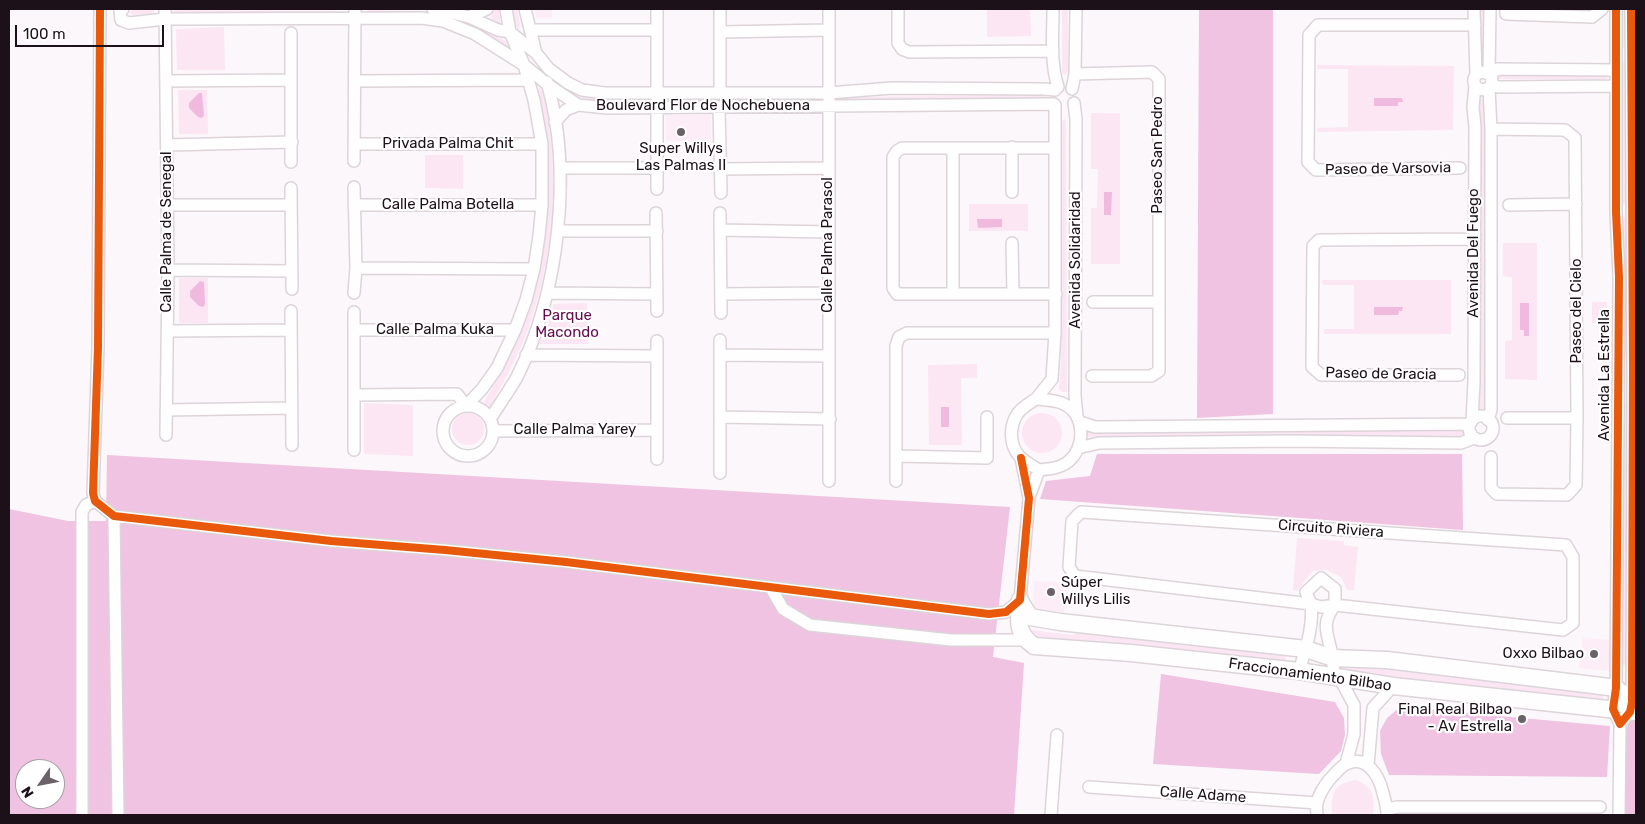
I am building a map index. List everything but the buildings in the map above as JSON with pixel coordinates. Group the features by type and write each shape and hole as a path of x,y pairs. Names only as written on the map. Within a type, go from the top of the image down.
{"main road":[{"name":"Fraccionamiento Bilbao","path":"1020,600 1030,618 1065,623 1307,641 1333,658 1387,660 1616,688"},
{"path":"1020,600 1019,630 1026,640"},
{"name":"Fraccionamiento Bilbao","path":"1026,640 1034,646 1131,653 1299,672 1393,686 1631,711"},
{"path":"1616,688 1631,711"}],"street":[{"path":"100,9 98,347 93,493 95,501 114,516 331,541 566,562 989,614 1006,612 1020,600 1029,498 1039,470"},
{"name":"Boulevard Flor de Nochebuena","path":"433,9 468,17 498,30 510,32 568,83 582,90 605,93 828,92 892,88 1057,88"},
{"path":"468,17 487,9"},
{"path":"466,406 497,368 515,330 526,300 534,268 542,205 542,144 534,100 524,65 510,32 506,9"},
{"path":"490,419 516,377 543,308 554,262 558,231 560,168 555,122 547,84 524,9"},
{"path":"656,9 657,189"},
{"path":"720,9 720,92"},
{"name":"Calle Palma Parasol","path":"828,9 830,481"},
{"path":"898,9 898,43 902,49 909,52 1047,51"},
{"path":"1053,9 1047,51 1057,88 1053,97 1055,104 1064,109 1074,103 1075,96 1072,89 1075,74 1076,9"},
{"name":"Avenida Del Fuego","path":"1471,422 1474,382 1470,239 1475,127 1473,107 1476,80 1470,25 1474,9"},
{"name":"Avenida Del Fuego","path":"1488,420 1491,410 1495,129 1490,81 1490,9"},
{"path":"1506,9 1506,14 1592,17 1602,9"},
{"name":"Avenida La Estrella","path":"1613,709 1616,688 1619,277 1616,212 1616,9"},
{"name":"Avenida La Estrella","path":"1619,815 1631,711 1634,463 1632,213 1634,107 1631,9"},
{"name":"Boulevard Flor de Nochebuena","path":"100,25 122,14 129,24 165,19 355,14 421,18 443,22 475,34 524,65 547,84 578,105 607,108 1055,104"},
{"path":"354,162 355,14"},
{"name":"Calle Palma de Senegal","path":"165,19 168,270 166,435"},
{"name":"Paseo de Varsovia","path":"1460,168 1316,170 1308,162 1309,35 1318,25 1470,25"},
{"path":"530,30 656,30"},
{"path":"720,32 828,30"},
{"path":"291,33 291,162"},
{"path":"1616,54 1631,55"},
{"path":"1616,70 1497,69 1490,81 1486,90 1480,90 1476,80 1481,72 1490,81 1500,87 1616,86"},
{"name":"Paseo San Pedro","path":"1075,74 1152,72 1159,79 1159,371 1152,376 1092,376"},
{"path":"356,81 500,76 528,80"},
{"path":"166,81 291,80"},
{"path":"1057,88 1066,86 1072,89"},
{"name":"Avenida Solidaridad","path":"1074,103 1076,119 1075,395 1078,420"},
{"name":"Avenida Solidaridad","path":"1036,399 1052,379 1055,333 1055,104"},
{"path":"555,122 566,110 578,105"},
{"path":"718,106 720,193"},
{"name":"Paseo del Cielo","path":"1490,457 1491,488 1497,494 1567,495 1576,485 1578,418 1575,138 1565,130 1495,129"},
{"path":"167,145 292,142"},
{"name":"Privada Palma Chit","path":"355,144 542,144"},
{"path":"1012,147 1012,192"},
{"path":"1055,148 902,148 897,151 893,157 893,288 897,294 1056,294"},
{"path":"953,148 953,294"},
{"path":"560,168 658,168"},
{"path":"719,169 828,168"},
{"path":"354,187 356,268 354,293"},
{"path":"291,188 292,289"},
{"path":"1509,205 1576,204"},
{"path":"167,206 291,205"},
{"name":"Calle Palma Botella","path":"354,205 542,205"},
{"path":"1616,212 1632,213"},
{"path":"656,213 657,312"},
{"path":"720,213 721,313"},
{"path":"720,230 829,232"},
{"path":"558,231 656,231"},
{"name":"Paseo de Gracia","path":"1459,375 1321,375 1312,367 1313,246 1319,240 1470,239"},
{"path":"1012,243 1013,293"},
{"path":"356,268 534,268"},
{"path":"168,270 292,271"},
{"path":"547,293 656,294"},
{"path":"720,294 828,293"},
{"path":"1093,302 1158,302"},
{"path":"291,311 292,445"},
{"name":"Calle Palma Kuka","path":"354,312 354,450"},
{"path":"167,331 291,330"},
{"name":"Calle Palma Kuka","path":"354,330 515,330"},
{"path":"896,481 896,346 899,337 907,333 1055,333"},
{"path":"720,340 720,473"},
{"name":"Calle Palma Yarey","path":"657,341 657,458"},
{"path":"526,355 657,356"},
{"path":"720,355 829,356"},
{"path":"1618,366 1633,366"},
{"path":"1618,392 1633,393"},
{"path":"355,395 457,394 466,406"},
{"path":"1036,399 1064,404 1078,420 1080,441 1078,448 1070,460 1059,467 1039,470 1021,458 1016,452 1011,434 1012,424 1024,406 1036,399"},
{"path":"466,406 482,410 490,419 494,431 491,441 485,449 476,454 466,455 456,452 448,445 444,436 444,425 448,416 456,409 466,406"},
{"path":"166,410 291,408"},
{"path":"721,417 830,419"},
{"path":"1078,420 1095,426 1471,422 1482,417 1488,420 1492,427 1491,434 1488,437 1481,440 1474,438 1461,443 1099,443 1078,448"},
{"path":"897,456 988,458 987,418"},
{"path":"1507,418 1578,418"},
{"path":"1471,422 1470,431 1474,438"},
{"name":"Calle Palma Yarey","path":"494,431 657,430"},
{"path":"1021,458 1029,498"},
{"path":"82,815 82,512 86,504 95,501"},
{"name":"Circuito Riviera","path":"1081,512 1566,545 1573,557 1573,623 1563,630 1335,605 1321,607 1311,604 1075,576 1069,567 1072,522 1081,512"},
{"path":"114,516 118,815"},
{"path":"1299,672 1312,612 1306,592 1321,578 1335,589 1335,605 1328,614 1326,634 1333,658 1331,669 1354,705 1354,734 1346,764"},
{"path":"771,588 784,608 810,625 952,640 1026,640"},
{"path":"1368,765 1373,708 1393,686"},
{"path":"1051,815 1057,735"},
{"path":"1317,815 1317,803 1323,788 1346,764 1357,762 1368,765 1376,773 1387,812 1397,807 1600,807"},
{"name":"Calle Adame","path":"1089,787 1317,803"}],"shaded area":[{"path":"534,9 552,9 552,18 537,18"},
{"path":"1199,9 1273,9 1273,414 1197,418"},
{"path":"199,93 202,93 204,115 202,118 198,117 189,108 189,103"},
{"path":"1374,98 1402,98 1403,102 1398,102 1398,106 1374,106"},
{"path":"665,115 711,115 711,141 666,141"},
{"path":"1104,192 1112,192 1111,215 1104,215"},
{"path":"977,219 1002,219 1002,227 978,228"},
{"path":"200,281 204,282 205,304 203,307 199,306 190,297 190,291"},
{"path":"1520,303 1529,303 1529,336 1524,336 1524,330 1520,330"},
{"path":"1374,307 1403,307 1398,315 1374,315"},
{"path":"941,407 949,407 949,427 941,427"},
{"path":"1097,454 1462,454 1463,530 1040,499 1046,481 1090,476"},
{"path":"107,455 1010,507 993,657 1024,663 1014,815 9,815 9,509 68,521 106,521"},
{"path":"1034,581 1068,583 1064,613 1033,609"},
{"path":"1583,638 1610,640 1609,671 1579,668"},
{"path":"1161,674 1335,702 1344,718 1345,735 1341,751 1319,774 1153,764"},
{"path":"1636,701 1636,815 1624,815 1626,731"},
{"path":"1400,707 1610,726 1607,777 1389,775 1381,754 1380,731 1387,718"}],"green space":[{"path":"495,9 499,9 501,24 490,18"},
{"path":"511,9 517,9 520,24 519,32 514,23"},
{"path":"987,9 1030,9 1031,36 987,37"},
{"path":"1062,9 1068,9 1068,72 1065,75 1062,73"},
{"path":"1480,9 1485,9 1485,57 1483,59 1480,55"},
{"path":"1620,9 1625,9 1625,46 1623,49 1620,46"},
{"path":"133,10 154,10 154,14 133,15 129,12"},
{"path":"175,10 340,11 347,13 171,13"},
{"path":"368,10 423,11 446,15 504,40 510,45 508,48 474,31 370,13"},
{"path":"224,27 225,70 177,70 176,29"},
{"path":"1623,61 1626,63 1627,202 1623,205 1621,203 1621,63"},
{"path":"1317,65 1454,66 1453,130 1317,132 1317,128 1348,127 1348,69 1317,69"},
{"path":"1605,76 1608,78 1498,79 1496,77"},
{"path":"556,80 576,93 590,98 642,98 647,100 642,103 582,102 550,81"},
{"path":"540,87 548,111 553,163 552,212 546,261 535,309 523,342 490,407 484,408 484,402 522,330 531,299 544,235 548,205 548,156 544,116 537,92"},
{"path":"178,90 207,90 208,134 179,134"},
{"path":"1044,95 1046,98 1043,99 841,102 838,100 842,97"},
{"path":"667,98 813,98 817,101 667,102 663,100"},
{"path":"1479,99 1485,99 1486,410 1480,409"},
{"path":"1091,113 1120,113 1120,264 1091,264 1091,208 1097,208 1098,169 1091,169"},
{"path":"1066,119 1067,392 1062,392 1059,389 1061,363 1062,121"},
{"path":"425,155 463,155 463,189 425,188"},
{"path":"969,204 1028,204 1028,231 969,231"},
{"path":"1624,217 1626,219 1627,356 1624,358 1622,357 1622,219"},
{"path":"1503,243 1537,243 1537,380 1505,379 1505,341 1512,340 1512,277 1503,276"},
{"path":"179,278 208,278 208,323 179,323"},
{"path":"1322,280 1451,280 1451,334 1324,334 1324,329 1354,329 1354,285 1323,285"},
{"path":"1592,302 1607,302 1607,323 1592,323"},
{"name":"Parque Macondo","path":"587,303 588,344 539,344 548,325 554,304"},
{"path":"977,364 977,378 961,378 962,445 929,445 928,365"},
{"path":"1624,399 1626,402 1626,664 1623,666 1622,663"},
{"path":"364,403 413,405 413,456 364,454"},
{"path":"468,413 474,414 479,418 483,423 483,435 479,440 474,444 468,445 462,444 457,440 453,435 452,429 453,423 457,418 462,414"},
{"path":"1046,413 1053,416 1059,422 1062,433 1061,441 1053,450 1046,453 1038,453 1031,450 1023,441 1022,429 1025,422 1034,414"},
{"path":"1088,430 1458,430 1463,432 1464,435 1461,437 1088,437 1085,433"},
{"path":"1297,538 1344,541 1344,545 1358,547 1354,590 1347,590 1341,577 1327,570 1313,571 1298,591 1293,590"},
{"path":"1031,630 1073,635 1081,632 1284,655 1287,661 1279,663 1031,636 1029,632"},
{"path":"1338,666 1372,668 1385,666 1597,690 1604,698 1597,702 1339,671"},
{"path":"1356,780 1367,786 1372,793 1374,803 1373,815 1332,815 1332,801 1335,791 1342,784"}],"cycle path":[{"path":"100,9 98,347 93,493 95,501 114,516 331,541 566,562 989,614 1006,612 1020,600 1029,498 1021,458"},
{"path":"1616,9 1616,212 1619,277 1616,688 1613,709 1620,724 1630,712 1632,702 1631,9"}],"place":[{"name":"Super Willys Las Palmas II","path":"681,132"},
{"name":"Súper Willys Lilis","path":"1051,592"},
{"name":"Oxxo Bilbao","path":"1594,654"},
{"name":"Final Real Bilbao - Av Estrella","path":"1522,719"}]}
